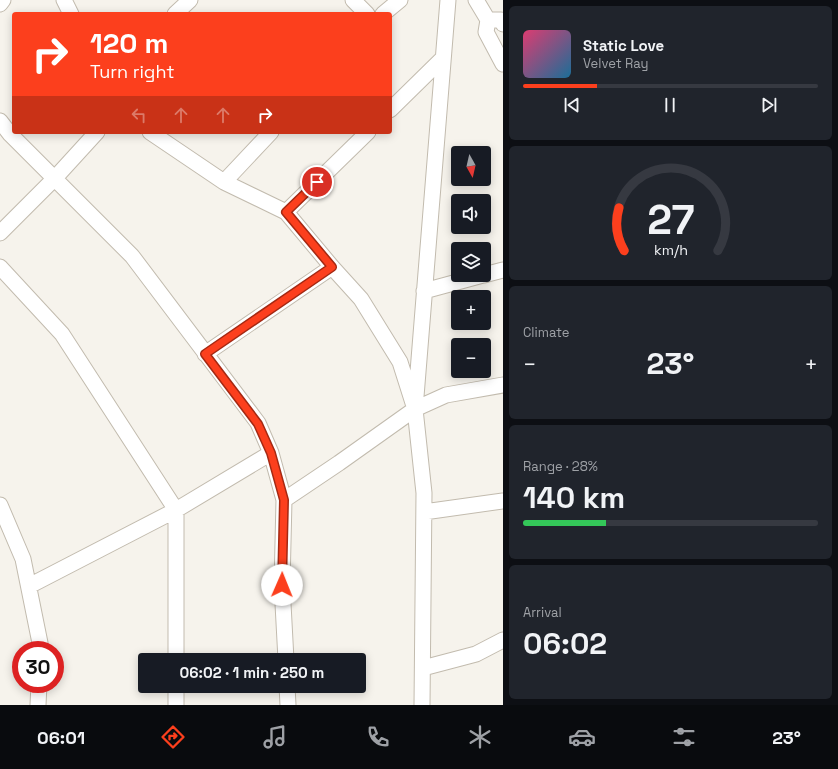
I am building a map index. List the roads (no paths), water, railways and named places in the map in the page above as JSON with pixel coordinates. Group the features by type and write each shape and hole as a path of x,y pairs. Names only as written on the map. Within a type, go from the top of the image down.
{"street":[{"path":"0,4 3,0"},
{"path":"64,0 70,12"},
{"path":"177,12 190,0"},
{"path":"353,0 365,12"},
{"path":"385,12 400,0"},
{"path":"422,705 424,494 415,409 448,0"},
{"path":"478,1 488,20 486,32 503,64"},
{"path":"488,20 501,20 503,24"},
{"path":"392,108 443,58"},
{"path":"0,121 10,134 132,256 258,424 271,453 284,500 282,585 286,653"},
{"path":"0,233 95,134"},
{"path":"153,134 224,182 286,212 361,299 400,362 415,409"},
{"path":"224,182 269,134"},
{"path":"286,212 366,134"},
{"path":"0,267 62,334 176,510 176,653"},
{"path":"205,354 332,267"},
{"path":"491,273 503,270"},
{"path":"424,291 457,282"},
{"path":"284,500 415,409 446,396 503,385"},
{"path":"29,586 176,510 271,453"},
{"path":"424,512 503,501"},
{"path":"0,505 23,559 39,641"},
{"path":"422,668 476,654 503,640"},
{"path":"38,705 39,693"},
{"path":"176,693 176,705"},
{"path":"287,693 288,705"}]}
